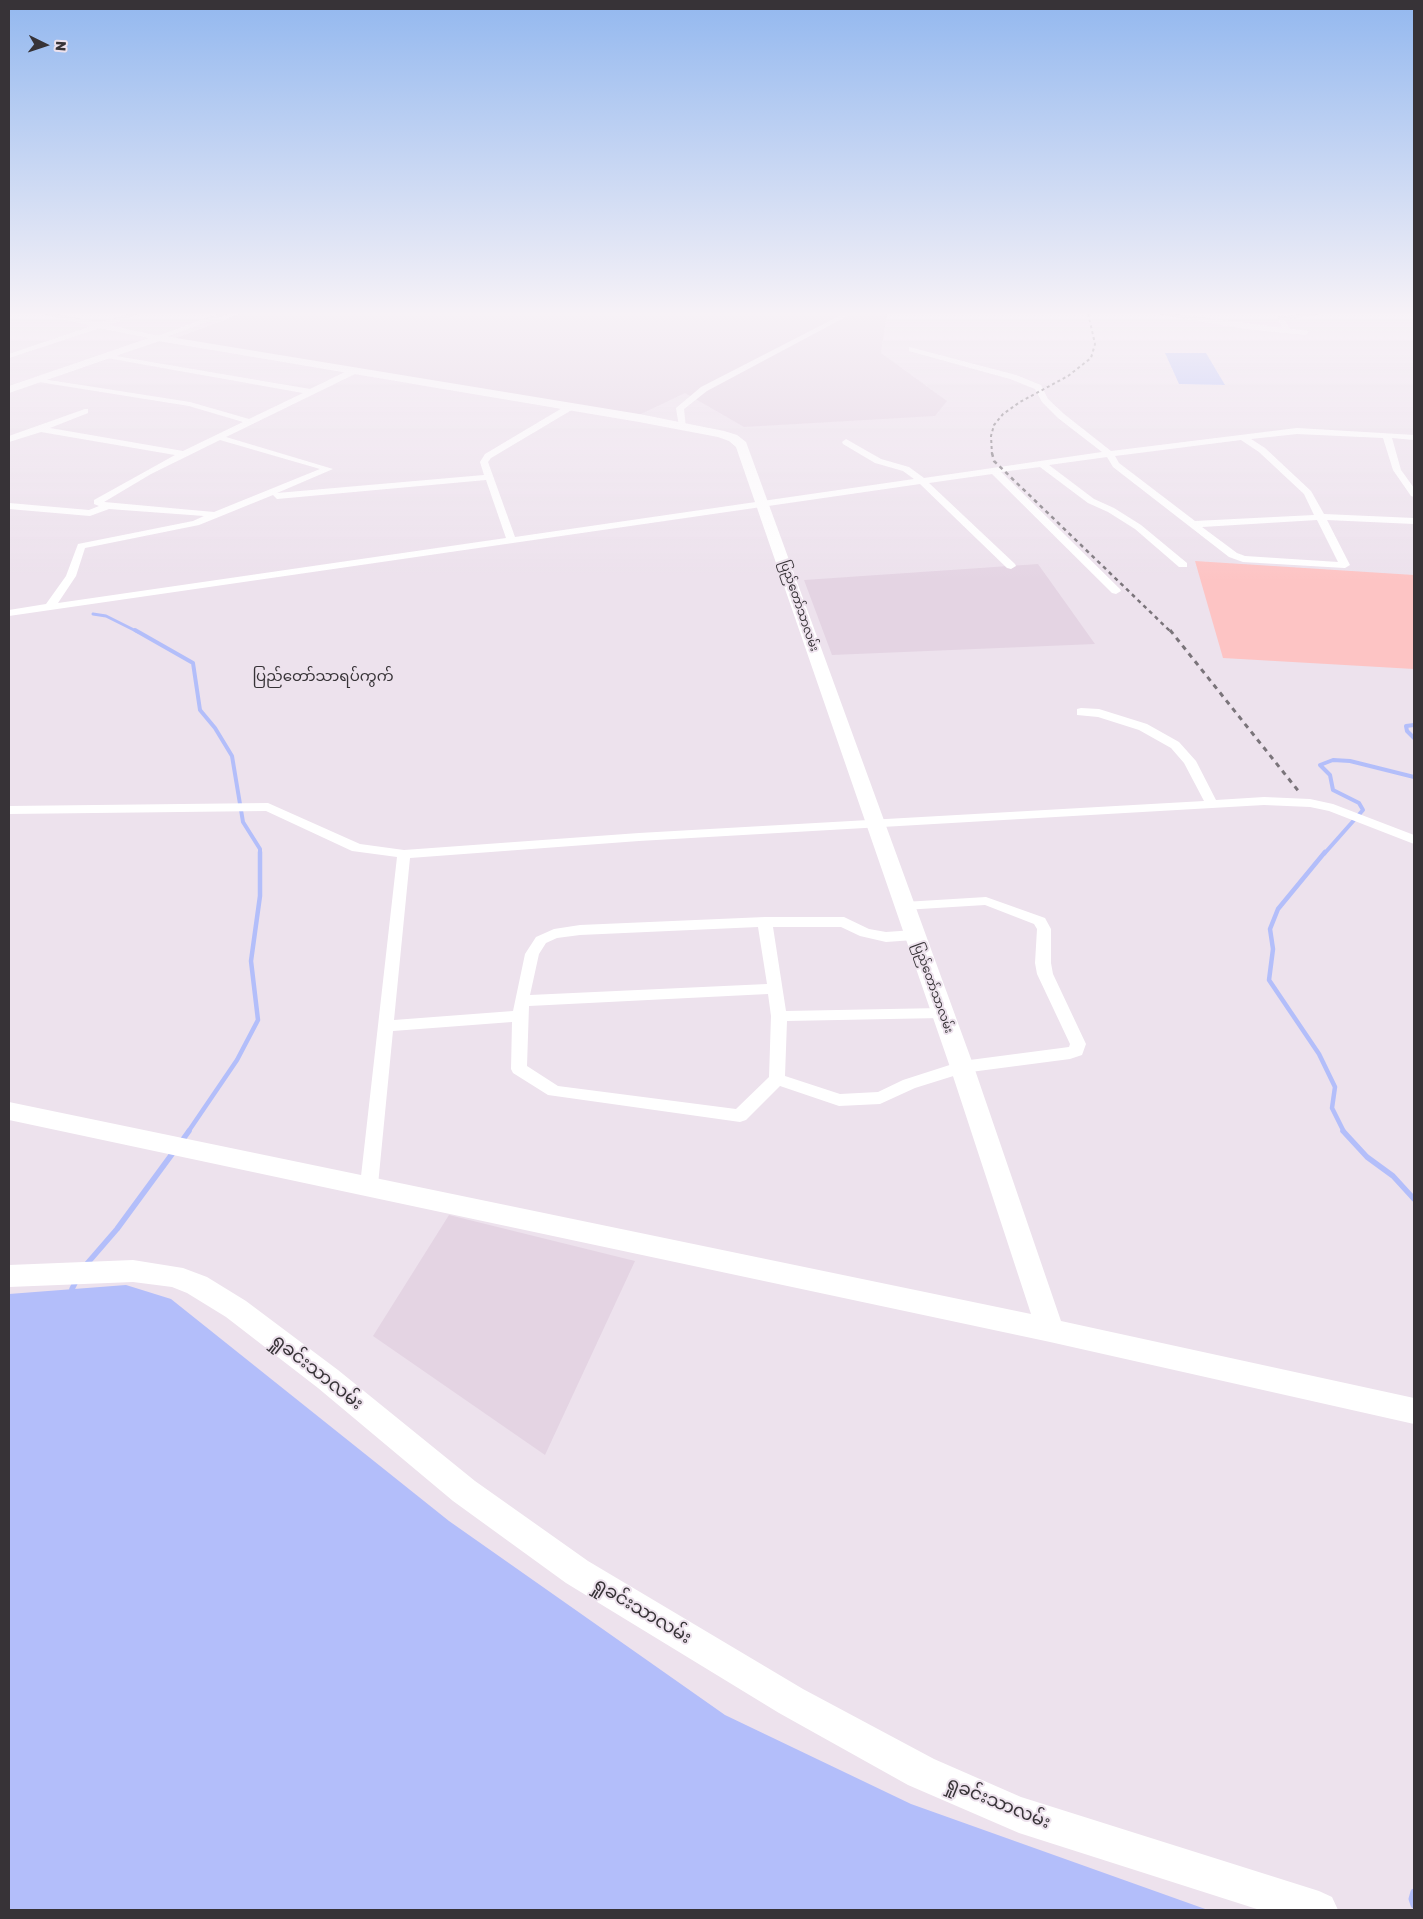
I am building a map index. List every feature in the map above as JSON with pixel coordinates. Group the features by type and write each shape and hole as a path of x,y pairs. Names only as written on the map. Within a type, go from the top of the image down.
{"street":[{"path":"179,403 250,422"},
{"path":"218,514 108,506 98,502 183,454 289,403"},
{"name":"ပြည်တော်သာလမ်း","path":"551,403 684,426 725,436 742,445 941,1013 962,1067 1050,1330"},
{"path":"684,426 680,408 687,403"},
{"path":"1048,403 1061,416 1109,454 1116,465 1233,554 1243,559 1345,565 1308,493 1262,450 1243,438"},
{"path":"512,541 484,462 488,456 572,406"},
{"path":"9,439 85,412"},
{"path":"41,429 183,454"},
{"path":"9,613 1044,466 1109,454 1297,431 1386,434 1414,437"},
{"path":"1386,434 1397,470 1414,494"},
{"path":"50,607 70,576 81,546 196,523 263,498 329,469 218,437"},
{"path":"846,442 878,461 906,469 923,482 1011,566"},
{"path":"1044,466 1091,501 1111,510 1138,527 1183,565"},
{"path":"995,472 1116,591"},
{"path":"1401,475 1414,476"},
{"path":"263,498 489,478"},
{"path":"9,506 90,513 108,506"},
{"path":"1195,524 1322,518 1414,521"},
{"path":"1081,712 1099,713 1143,727 1175,744 1190,761 1212,804"},
{"path":"9,810 268,807 356,848 404,854 639,837 1288,801 1323,805 1414,840"},
{"path":"369,1185 404,854"},
{"path":"777,1079 839,1100 880,1098 909,1084 962,1067 1064,1055 1076,1051 1078,1044 1045,974 1042,963 1044,929 1040,922 986,901 904,906"},
{"path":"765,922 779,1016 777,1079 740,1116 554,1090 519,1069 521,1009 532,954 541,940 554,934 580,930 765,922 844,922 865,933 886,937 914,935"},
{"path":"385,1026 521,1009 776,989"},
{"path":"779,1016 941,1013"},
{"path":"9,1111 163,1143 196,1152 369,1185 1050,1330 1414,1411"},
{"name":"ရှုခင်းသာလမ်း","path":"21,1275 133,1271 174,1276 198,1285 215,1295 328,1379 464,1490 577,1572 792,1702 922,1772 1019,1815 1319,1910"}],"shaded area":[{"path":"563,403 665,403 639,415"},
{"path":"702,403 946,403 935,416 744,427"},
{"path":"1195,561 1414,575 1414,669 1223,658"},
{"path":"1038,564 1095,644 832,655 804,580"},
{"path":"449,1215 635,1261 545,1455 373,1336"}],"water":[{"path":"126,1285 171,1299 449,1521 725,1715 911,1804 1208,1910 9,1910 9,1294"}],"waterway":[{"path":"93,614 106,616 138,632"},
{"path":"135,630 193,663 200,710 215,728 232,756 243,822 260,849 260,896 251,961 258,1020 237,1060 188,1132"},
{"path":"1414,725 1406,726 1407,731 1414,738"},
{"path":"1324,854 1363,810 1359,803 1333,790 1330,775 1320,765 1333,760 1350,761 1414,777"},
{"path":"1325,852 1278,909 1270,929 1273,949 1269,980 1319,1054 1335,1087 1332,1108 1344,1132"},
{"path":"181,1142 189,1131"},
{"path":"1343,1131 1367,1157 1393,1176 1414,1199"},
{"path":"85,1266 117,1229 175,1150"},
{"path":"72,1289 77,1279"},
{"path":"1414,1892 1412,1899 1414,1905"}],"railway":[{"path":"992,455 991,436 994,425 1003,414 1019,403"},
{"path":"992,453 994,461 1171,632"},
{"path":"1170,630 1300,793"}],"district":[{"name":"ပြည်တော်သာရပ်ကွက်","path":"323,677"}]}
